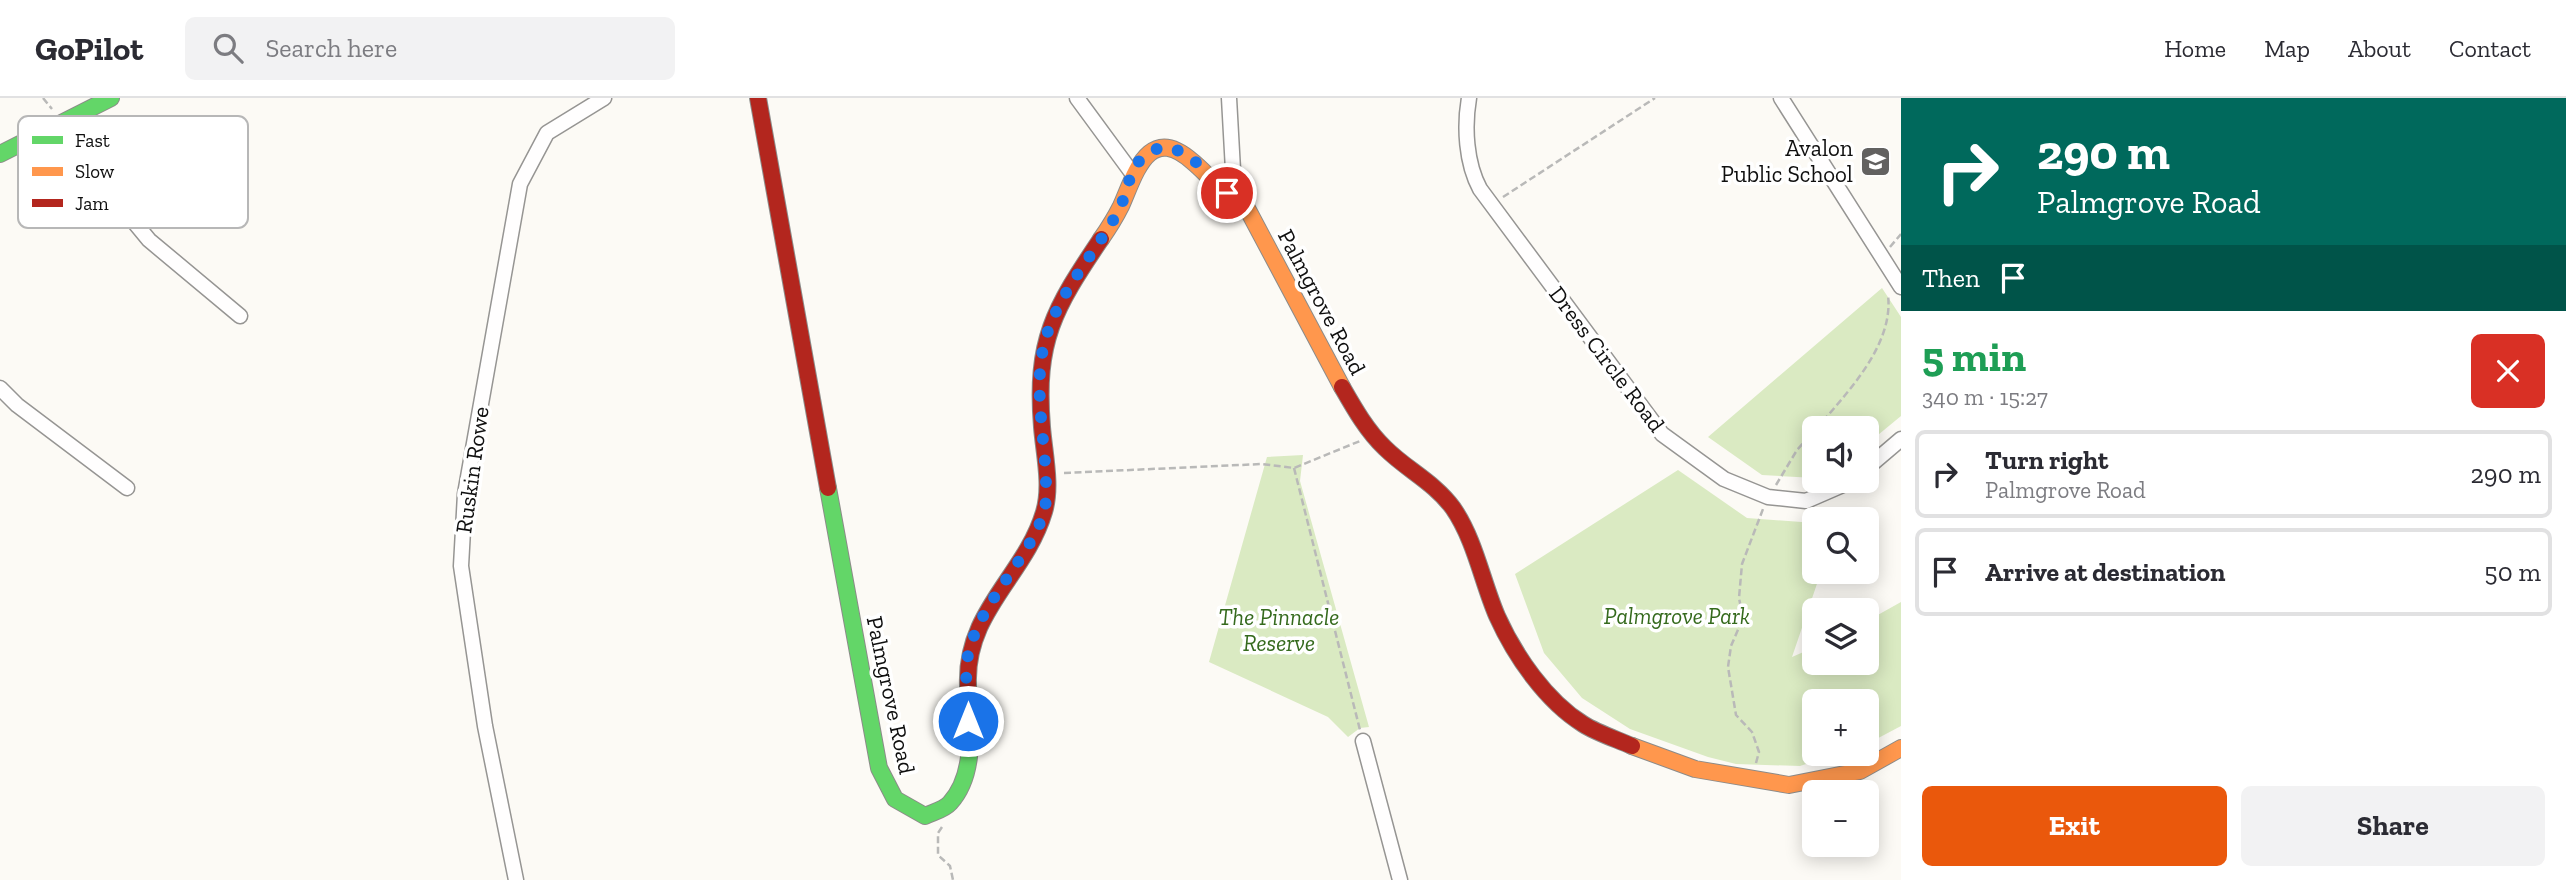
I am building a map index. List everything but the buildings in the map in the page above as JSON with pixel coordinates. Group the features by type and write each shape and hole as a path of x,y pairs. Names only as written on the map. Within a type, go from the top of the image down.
{"street":[{"path":"75,116 111,98"},
{"name":"Ruskin Rowe","path":"516,880 485,726 461,566 465,494 520,184 547,133 604,98"},
{"name":"Palmgrove Road","path":"758,98 879,768 887,789 902,808 925,816 948,805 964,778 968,655 986,612 1039,529 1047,494 1040,377 1044,342 1067,290 1118,212 1137,163 1159,148 1172,149 1188,156 1227,193 1241,197 1294,295 1306,324 1354,409 1385,448 1433,484 1454,509 1476,555 1498,618 1534,677 1555,702 1584,725 1661,758 1695,769 1789,785 1824,781 1860,771 1901,748"},
{"path":"1077,98 1132,173"},
{"path":"1229,98 1233,170 1241,197"},
{"name":"Dress Circle Road","path":"1469,98 1470,164 1476,182 1662,434 1724,479 1768,497 1807,501 1825,493"},
{"path":"1781,98 1887,264 1894,288"},
{"path":"0,154 18,145"},
{"path":"139,228 149,240 240,316"},
{"path":"0,387 17,405 127,488"},
{"path":"1879,458 1901,439"},
{"path":"1363,741 1400,880"}],"path":[{"path":"1494,208 1510,191 1655,98"},
{"path":"1887,264 1890,247 1901,234"},
{"path":"1827,416 1849,391 1879,343 1890,315 1894,288"},
{"path":"1044,474 1262,464 1294,468 1358,442 1372,431"},
{"path":"1750,779 1759,752 1752,732 1736,715 1728,667 1731,646 1743,618 1739,598 1742,564 1768,497 1802,444"},
{"path":"1294,468 1363,741"},
{"path":"948,805 947,819 938,833 938,855 950,866 953,880"}],"green space":[{"path":"1882,288 1901,317 1901,416 1879,434 1879,416 1802,416 1802,477 1762,475 1708,437"},
{"name":"The Pinnacle Reserve","path":"1303,455 1300,481 1369,727 1360,728 1348,737 1328,717 1209,662 1267,457"},
{"name":"Palmgrove Park","path":"1678,470 1747,518 1802,522 1802,584 1817,584 1812,598 1802,598 1802,628 1792,657 1802,653 1802,675 1879,675 1879,614 1901,602 1901,726 1879,738 1879,689 1802,689 1800,766 1736,764 1708,757 1630,729 1582,698 1544,653 1515,574"}],"traffic: fast":[{"path":"75,116 111,98"},
{"path":"0,154 18,145"},
{"path":"828,488 879,768 895,799 925,816 950,803 965,777 970,747 968,685"}],"traffic: slow":[{"path":"1101,239 1119,210 1145,157 1154,150 1165,148 1178,151 1221,187 1241,197 1342,387"},
{"path":"1632,746 1695,769 1789,785 1860,771 1901,748"}],"traffic: jam":[{"path":"758,98 828,488"},
{"path":"968,685 970,659 976,636 986,615 1024,556 1044,512 1047,481 1041,397 1045,348 1060,306 1101,239"},
{"path":"1342,387 1378,441 1453,508 1473,547 1497,616 1522,662 1544,690 1583,724 1632,746"}],"place":[{"name":"Avalon Public School","path":"1876,161"}],"route":[{"path":"968,721 968,655 986,612 1039,529 1045,510 1047,494 1041,442 1041,359 1051,323 1067,290 1118,212 1137,163 1148,154 1159,148 1172,149 1188,156 1227,193"}]}
